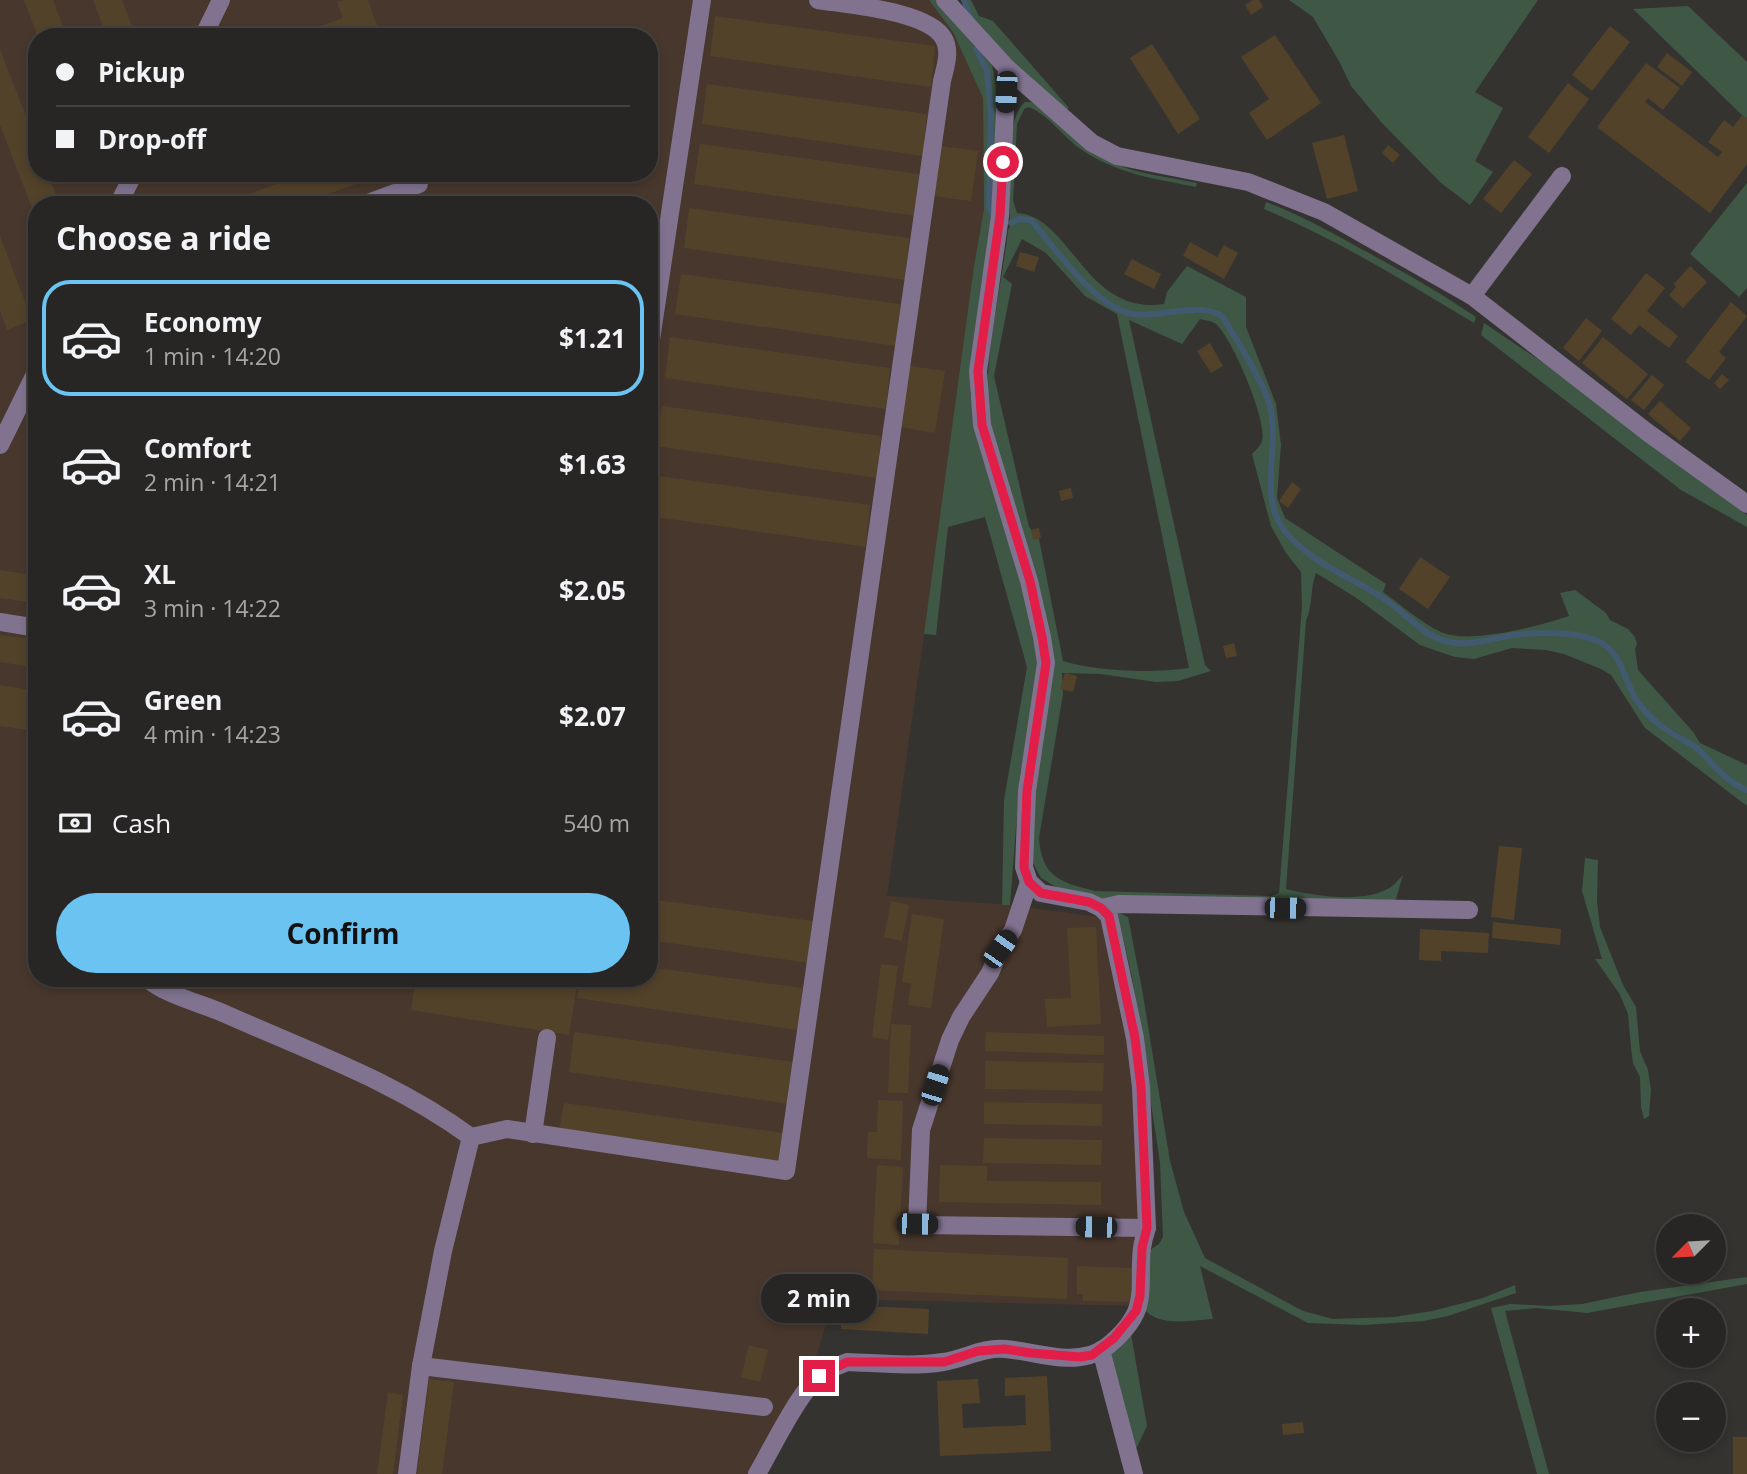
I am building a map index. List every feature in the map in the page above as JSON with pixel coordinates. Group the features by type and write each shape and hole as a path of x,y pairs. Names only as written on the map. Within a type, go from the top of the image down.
{"street":[{"path":"658,293 702,0"},
{"path":"155,987 338,1061 408,1096 471,1136 507,1129 786,1171 872,582 916,255 947,62 945,41 934,26 912,16 818,0"},
{"path":"946,0 1007,68 1092,143 1117,156 1248,182 1324,212 1472,296 1647,432 1747,504"},
{"path":"207,28 220,1"},
{"path":"757,1474 806,1391 819,1376 847,1362 944,1362 978,1351 1004,1349 1080,1357 1101,1350 1126,1326 1136,1311 1140,1296 1142,1248 1147,1228 1144,1134 1135,1038 1109,916 1089,902 1041,893 1029,882 1024,867 1026,804 1046,663 1030,581 982,425 978,371 1000,216 1007,68"},
{"path":"1472,296 1562,176"},
{"path":"387,196 419,184"},
{"path":"0,444 28,388"},
{"path":"0,622 28,627"},
{"path":"1029,882 1013,930 1000,949 990,973 961,1017 921,1130 917,1224 1147,1228"},
{"path":"1101,908 1119,904 1469,911"},
{"path":"533,1134 547,1038"},
{"path":"407,1474 421,1366 443,1251 471,1136"},
{"path":"1101,1350 1134,1474"},
{"path":"421,1366 764,1407"}],"shaded area":[{"path":"0,0 929,0 953,32 983,98 984,209 887,896 1010,905 1100,917 1124,999 1141,1131 1133,1306 833,1299 818,1352 749,1474 0,1474"}],"green space":[{"path":"929,0 936,0 974,45 987,71 990,112 988,207 994,218 989,206 992,112 988,70 977,48 992,65 1001,111 997,218 970,393 979,446 1016,560 1040,661 1020,776 1010,905 1002,905 1004,800 1027,667 985,517 948,527 936,635 924,634 984,209 983,98 953,32"},
{"path":"967,0 971,0 979,16 993,21 1069,108 1060,112 975,29"},
{"path":"1289,0 1538,0 1475,92 1503,108 1475,161 1493,172 1470,205 1441,183 1382,123 1351,86 1313,17"},
{"path":"1688,6 1747,62 1747,120 1633,9"},
{"path":"1025,102 1031,102 1105,159 1137,171 1197,183 1196,187 1165,181 1106,164 1079,148 1043,115 1029,107 1024,109 1017,124 1013,200 1017,213 1036,218 1052,230 1097,281 1115,295 1137,304 1164,304 1167,292 1187,266 1246,297 1246,327 1276,404 1281,445 1277,498 1285,518 1386,584 1383,592 1419,619 1441,632 1453,635 1504,633 1569,616 1560,593 1575,590 1635,637 1638,670 1700,743 1747,765 1747,788 1727,775 1699,748 1645,708 1616,655 1606,644 1584,635 1556,632 1513,634 1460,642 1435,637 1381,594 1317,558 1294,540 1277,515 1273,500 1274,420 1268,395 1224,316 1203,308 1145,314 1120,309 1078,274 1032,218 1019,218 1010,222 1011,140 1014,123"},
{"path":"1747,183 1747,288 1739,297 1690,254"},
{"path":"1266,202 1321,227 1447,298 1476,317 1474,323 1345,248 1264,209"},
{"path":"1030,221 1089,290 1118,311 1143,317 1201,311 1222,318 1255,375 1269,408 1269,488 1276,518 1284,532 1304,552 1380,597 1423,632 1439,641 1462,645 1513,636 1552,634 1578,637 1601,645 1618,663 1633,695 1644,710 1694,748 1730,782 1747,791 1747,806 1645,728 1611,675 1601,669 1546,650 1512,648 1474,659 1437,651 1420,645 1355,597 1316,573 1306,621 1286,889 1325,896 1354,897 1380,892 1391,887 1403,875 1395,902 1100,901 1067,892 1041,878 1031,852 1035,792 1053,667 989,424 990,351 1008,230 1011,225","holes":["1022,239 1046,253 1085,296 1117,314 1189,668 1126,670 1063,661 1039,539 1029,527 994,376 1012,284 1003,277","1200,319 1214,323 1223,332 1247,380 1262,431 1261,443 1252,454 1271,526 1286,553 1301,572 1302,607 1279,893 1271,896 1095,891 1062,881 1055,876 1044,861 1039,838 1063,694 1062,673 1101,674 1156,682 1178,681 1211,671 1205,665 1129,320 1182,344"]},
{"path":"1484,323 1560,374 1747,515 1747,527 1681,490 1481,335"},
{"path":"1585,858 1598,860 1597,901 1600,927 1623,985 1636,1007 1640,1051 1648,1070 1651,1090 1649,1116 1644,1119 1640,1077 1633,1063 1628,1014 1619,993 1595,959 1602,959 1582,891"},
{"path":"1117,912 1128,917 1170,1161 1184,1212 1205,1258 1303,1311 1333,1319 1394,1317 1432,1311 1483,1298 1515,1285 1516,1293 1448,1316 1424,1321 1364,1325 1308,1323 1200,1266 1213,1319 1175,1321 1149,1314 1143,1307 1147,1252 1159,1244 1163,1237 1160,1163 1132,977"},
{"path":"1747,1277 1747,1284 1656,1298 1656,1300 1587,1313 1536,1308 1505,1311 1549,1474 1537,1474 1491,1308 1510,1304 1582,1304 1697,1284 1726,1284 1726,1280"},
{"path":"1131,1334 1147,1426 1133,1455 1110,1352"}],"building":[{"path":"24,0 53,0 64,28 35,28"},
{"path":"93,0 122,0 133,28 104,28"},
{"path":"368,0 378,28 315,28 343,18 337,2"},
{"path":"1259,0 1263,7 1251,15 1245,5"},
{"path":"715,16 935,46 931,87 710,56"},
{"path":"1610,26 1630,42 1592,91 1572,75"},
{"path":"1275,35 1321,103 1267,140 1249,113 1269,99 1241,57"},
{"path":"1152,44 1200,119 1178,134 1130,58"},
{"path":"0,49 28,122 28,182 51,182 57,196 28,198 0,125"},
{"path":"1667,53 1692,72 1682,86 1657,67"},
{"path":"1646,63 1680,88 1663,110 1648,98 1645,102 1718,157 1722,152 1708,142 1724,120 1733,127 1742,115 1747,118 1747,164 1710,213 1597,127"},
{"path":"1568,83 1589,99 1549,153 1528,137"},
{"path":"707,84 927,114 923,156 702,124"},
{"path":"1344,135 1358,191 1327,199 1312,143"},
{"path":"700,144 919,174 916,216 694,184"},
{"path":"1388,145 1400,155 1393,163 1382,153"},
{"path":"941,146 978,151 971,201 934,196"},
{"path":"1514,160 1532,174 1501,213 1483,199"},
{"path":"281,182 361,182 323,196 245,196"},
{"path":"689,208 909,238 905,280 684,248"},
{"path":"0,236 28,310 28,322 7,330 0,311"},
{"path":"1190,242 1217,257 1224,245 1238,253 1224,279 1183,256"},
{"path":"1020,252 1039,257 1034,272 1016,266"},
{"path":"1132,259 1161,274 1154,289 1124,274"},
{"path":"1690,266 1707,282 1683,308 1669,295 1676,287 1674,284"},
{"path":"1646,273 1665,288 1647,311 1678,336 1669,348 1639,325 1631,335 1611,319"},
{"path":"681,274 900,304 896,346 675,314"},
{"path":"1731,302 1747,316 1719,352 1726,358 1709,380 1685,362"},
{"path":"1586,318 1602,331 1579,361 1563,348"},
{"path":"670,337 890,368 886,409 665,378"},
{"path":"1603,337 1648,374 1627,399 1582,363"},
{"path":"1210,343 1223,366 1211,373 1197,351"},
{"path":"910,366 945,371 935,433 900,427"},
{"path":"1722,374 1729,380 1720,389 1714,383"},
{"path":"1652,375 1664,385 1644,410 1631,400"},
{"path":"1660,401 1691,428 1680,441 1648,414"},
{"path":"662,406 881,436 877,478 658,446"},
{"path":"658,476 870,505 866,547 658,517"},
{"path":"1292,482 1301,489 1288,508 1279,501"},
{"path":"1071,488 1073,498 1061,501 1059,491"},
{"path":"1039,528 1041,538 1033,540 1031,530"},
{"path":"1420,557 1450,577 1428,609 1399,589"},
{"path":"0,570 28,575 28,602 0,598"},
{"path":"0,635 28,639 28,667 0,662"},
{"path":"1234,643 1237,656 1226,658 1223,646"},
{"path":"1065,673 1077,676 1073,692 1060,689"},
{"path":"0,685 28,690 28,730 0,726"},
{"path":"1499,846 1522,848 1514,920 1491,917"},
{"path":"658,900 813,921 809,963 658,941"},
{"path":"891,901 909,905 902,941 884,937"},
{"path":"912,914 944,919 931,1008 908,1005 911,983 902,982"},
{"path":"1493,922 1561,929 1560,945 1492,938"},
{"path":"1096,927 1101,1024 1047,1027 1045,999 1071,998 1067,928"},
{"path":"1420,929 1489,933 1488,953 1441,951 1441,961 1419,960"},
{"path":"881,964 898,966 888,1040 872,1037"},
{"path":"658,968 802,988 798,1030 577,998 579,987 658,987"},
{"path":"415,987 577,987 569,1035 411,1010"},
{"path":"891,1024 911,1025 908,1093 888,1093"},
{"path":"574,1032 794,1062 790,1104 569,1072"},
{"path":"986,1032 1104,1036 1104,1055 985,1051"},
{"path":"985,1061 1104,1063 1103,1091 985,1089"},
{"path":"878,1100 903,1101 901,1160 867,1158 868,1132 877,1132"},
{"path":"984,1102 1102,1104 1102,1126 984,1124"},
{"path":"564,1103 784,1133 780,1163 559,1131"},
{"path":"984,1138 1102,1140 1101,1165 983,1163"},
{"path":"877,1165 903,1167 899,1245 873,1243"},
{"path":"940,1165 987,1166 987,1181 1101,1182 1101,1205 939,1202"},
{"path":"874,1249 1068,1258 1067,1299 872,1290"},
{"path":"1077,1266 1133,1268 1132,1302 1083,1301 1083,1294 1077,1294"},
{"path":"842,1305 929,1309 928,1334 841,1329"},
{"path":"749,1345 768,1350 760,1382 741,1377"},
{"path":"1047,1376 1051,1451 940,1456 937,1381 978,1379 980,1403 962,1404 963,1428 1026,1425 1025,1395 1005,1396 1005,1378"},
{"path":"429,1379 454,1382 442,1474 417,1474"},
{"path":"388,1392 403,1395 393,1474 377,1474"},
{"path":"1303,1422 1304,1433 1283,1435 1282,1424"},
{"path":"1733,1437 1747,1437 1747,1474 1733,1474"}],"waterway":[{"path":"964,0 971,19"},
{"path":"976,49 987,71 991,112 989,207 994,219"},
{"path":"1011,223 1019,219 1031,220 1077,275 1119,310 1144,315 1202,310 1223,317 1256,374 1270,406 1273,438 1271,486 1276,516 1284,530 1305,551 1390,602 1424,631 1443,640 1467,643 1513,635 1570,634 1606,646 1616,657 1633,694 1648,715 1696,748 1726,778 1747,790"}],"route":[{"path":"819,1376 847,1362 944,1362 978,1351 1004,1349 1080,1357 1092,1355 1101,1350 1131,1320 1140,1296 1142,1248 1147,1228 1141,1087 1135,1038 1109,916 1089,902 1041,893 1029,882 1024,867 1027,791 1046,663 1030,581 982,425 978,371 994,267 1003,162"}]}
